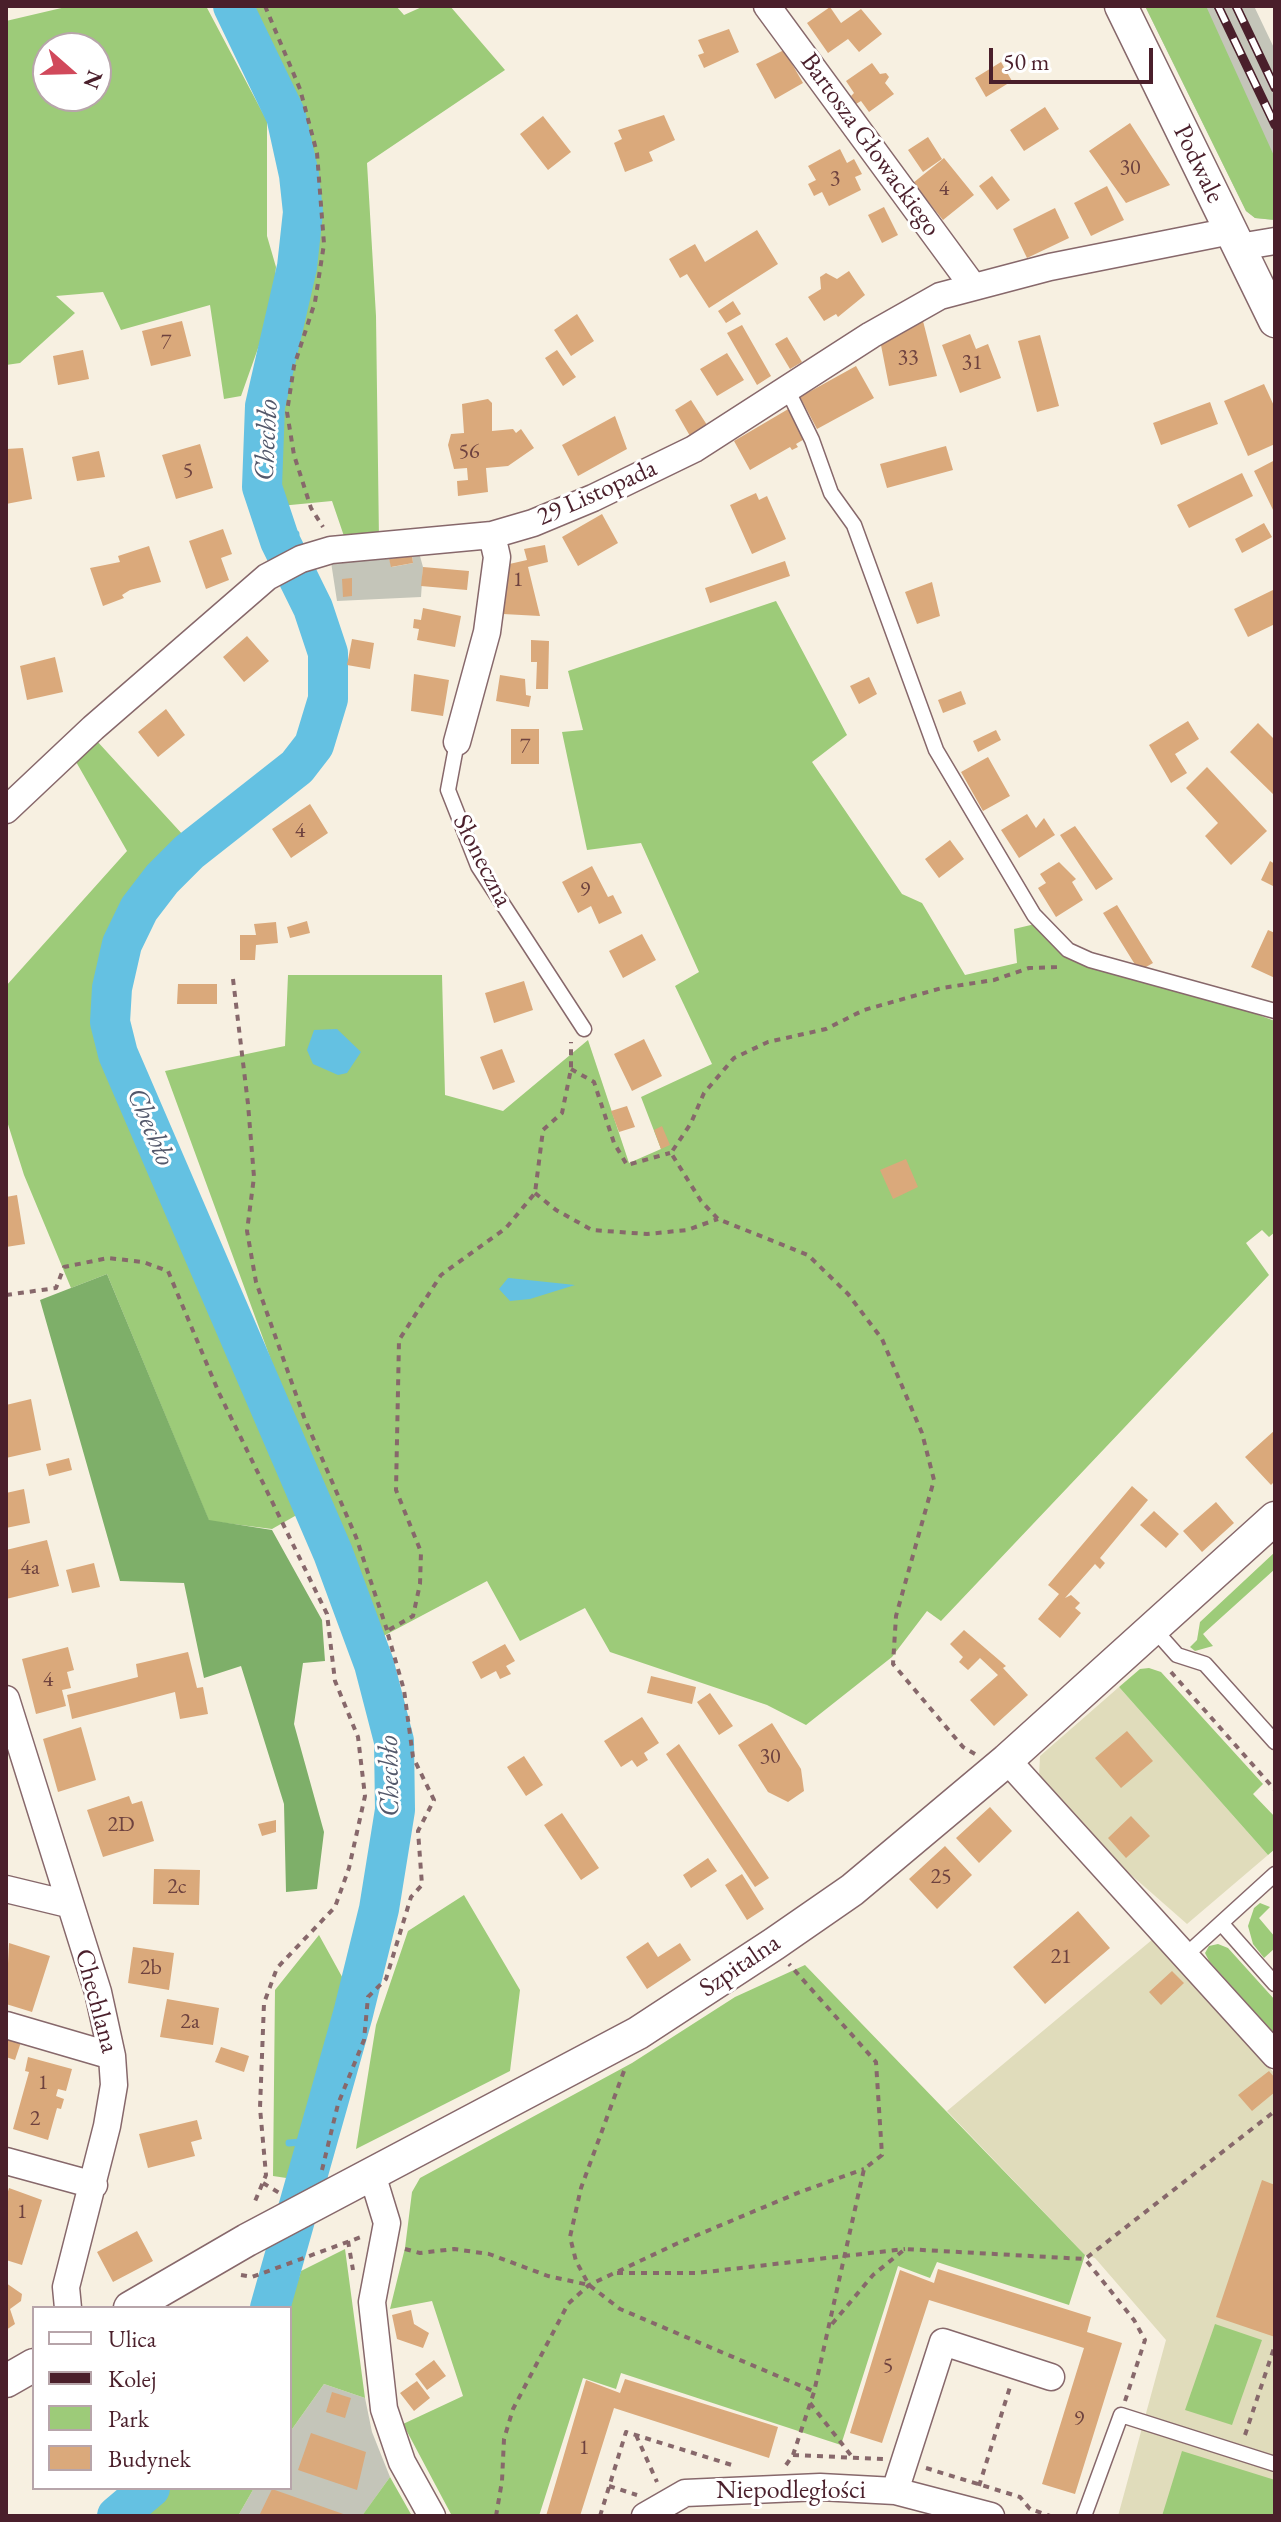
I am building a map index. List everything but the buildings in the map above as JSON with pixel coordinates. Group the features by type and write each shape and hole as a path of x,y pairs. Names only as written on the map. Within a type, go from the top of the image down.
{"street":[{"name":"Bartosza Głowackiego","path":"767,6 972,285"},
{"name":"Podwale","path":"1121,6 1275,321"},
{"name":"29 Listopada","path":"6,810 93,728 267,577 301,559 337,549 492,535 545,518 694,449 871,335 940,296 972,285 1235,239 1275,241"},
{"name":"Słoneczna","path":"457,742 487,632 497,557 492,535"},
{"name":"Szpitalna","path":"133,2306 247,2240 329,2184 372,2174 619,2044 852,1890 995,1760 1152,1628 1275,1518"},
{"name":"Chechlana","path":"6,1699 14,1754 98,1992 112,2056 114,2085 94,2185 66,2287 68,2306"},
{"path":"995,1760 1187,1954 1275,2055"},
{"path":"6,1889 68,1904"},
{"path":"6,2025 112,2056"},
{"path":"6,2161 94,2185"},
{"path":"372,2174 387,2223 372,2302 384,2409 402,2462 432,2516"},
{"name":"Niepodległości","path":"895,2491 943,2342 1051,2377"},
{"path":"6,2381 32,2366"},
{"name":"Niepodległości","path":"641,2510 685,2493 820,2487 895,2491 981,2513"}],"lane":[{"path":"788,391 812,440 831,493 854,525 936,750 1034,915 1068,950 1090,960 1275,1011"},
{"name":"Słoneczna","path":"457,742 448,790 478,866 584,1029"},
{"path":"1152,1628 1177,1655 1205,1664 1275,1742"},
{"path":"1187,1954 1275,1874"},
{"path":"1221,1923 1275,1984"},
{"path":"1084,2516 1121,2415 1275,2464"}],"path":[{"path":"265,6 300,89 317,153 324,244 315,302 294,366 287,412 294,455 311,508 337,549"},
{"path":"387,1631 413,1616 420,1584 421,1552 396,1490 399,1340 441,1275 506,1228 535,1193 543,1130 562,1113 571,1069 594,1082 614,1143 627,1165 671,1153 691,1123 704,1093 734,1058 768,1042 826,1029 864,1010 942,988 994,980 1029,968 1062,967 1090,960"},
{"path":"233,979 250,1119 254,1177 247,1231 256,1282 304,1417 356,1537 404,1690 413,1757 434,1800 418,1831 422,1885 411,1897 386,1979 368,1997 364,2040 338,2104 329,2184"},
{"path":"671,1153 701,1201 718,1219 808,1255 848,1294 882,1339 922,1433 934,1480 896,1616 893,1664 963,1747 995,1760"},
{"path":"535,1193 556,1210 592,1230 647,1234 687,1230 718,1219"},
{"path":"6,1295 56,1288 64,1267 108,1258 143,1262 168,1271 219,1393 327,1614 335,1681 358,1737 365,1796 349,1868 335,1907 277,1968 264,2003 260,2108 266,2175 252,2204"},
{"path":"1165,1666 1275,1790"},
{"path":"496,2516 504,2439 513,2409 568,2304 589,2285 800,2192 864,2169 882,2155 876,2062 785,1959"},
{"path":"628,2062 581,2188 570,2237 576,2261 589,2285 620,2309 814,2392"},
{"path":"616,2273 697,2273 846,2259 905,2249 1085,2259 1275,2111"},
{"path":"781,2473 793,2455 814,2392 864,2169"},
{"path":"263,2183 283,2195"},
{"path":"252,2277 369,2234"},
{"path":"401,2248 420,2253 454,2249 489,2254 548,2276 589,2285"},
{"path":"830,2325 873,2275 905,2249"},
{"path":"1085,2259 1134,2320 1145,2340 1121,2415"},
{"path":"1239,2453 1275,2345"},
{"path":"981,2513 1017,2366"},
{"path":"810,2403 853,2458"},
{"path":"600,2516 626,2432 737,2467 739,2472 724,2474"},
{"path":"636,2435 659,2488"},
{"path":"609,2486 645,2497 641,2510"}],"shaded area":[{"path":"1145,6 1254,6 1275,50 1275,220 1255,218 1246,211"},
{"path":"418,549 423,567 421,597 337,601 331,562 377,554 389,559 392,567 413,563 412,555"},
{"path":"1119,1687 1268,1855 1187,1924 1113,1859 1039,1776 1040,1756"},
{"path":"1153,1939 1275,2074 1275,2516 1118,2516 1166,2340 1095,2258 1085,2255 947,2111"},
{"path":"324,2384 365,2398 372,2432 390,2477 362,2516 238,2516 253,2490 292,2490 292,2429"}],"green space":[{"path":"70,6 206,6 267,121 267,236 276,267 272,309 241,396 224,399 210,305 121,330 103,292 56,296 75,313 20,363 6,365 6,21"},
{"path":"241,6 396,6 404,15 424,6 450,6 505,70 367,163 376,316 379,540 346,542 332,501 280,506 273,488 272,421 305,246 304,144 269,61"},
{"path":"1145,6 1206,6 1275,158 1275,220 1255,218 1246,211"},
{"path":"776,601 847,735 812,762 902,894 922,903 965,975 1017,963 1014,929 1035,924 1049,938 1275,1021 1275,1232 1269,1237 1262,1230 1246,1243 1269,1275 941,1621 927,1611 892,1657 806,1725 767,1705 610,1652 585,1608 520,1641 487,1581 374,1641 165,1071 285,1046 288,975 442,975 445,1095 503,1111 588,1040 629,1163 661,1149 641,1097 712,1064 675,986 699,972 641,843 587,850 562,732 583,730 568,671"},
{"path":"96,740 184,836 125,907 105,972 103,1021 109,1067 302,1512 272,1529 209,1521 107,1274 71,1288 24,1175 6,1118 6,986 127,851 75,760"},
{"path":"107,1274 209,1520 272,1530 322,1620 325,1661 303,1663 294,1724 324,1832 317,1889 286,1892 284,1804 241,1666 204,1678 184,1583 120,1581 40,1300"},
{"path":"1275,1552 1275,1569 1203,1634 1213,1646 1195,1651 1190,1647 1197,1640 1200,1622"},
{"path":"1140,1669 1161,1672 1263,1784 1253,1794 1275,1817 1275,1849 1268,1855 1119,1687"},
{"path":"464,1895 520,1990 510,2071 356,2149 376,2025 408,1931"},
{"path":"1260,1903 1270,1907 1259,1918 1275,1937 1275,1948 1264,1958 1253,1944 1248,1926 1254,1908"},
{"path":"319,1935 346,1984 293,2179 273,2176 275,1990"},
{"path":"1218,1944 1228,1948 1275,2000 1275,2034 1209,1961 1205,1953 1209,1946"},
{"path":"805,1965 1085,2255 1069,2305 937,2262 930,2278 898,2266 841,2445 621,2373 616,2389 583,2378 539,2516 452,2516 403,2424 463,2396 432,2301 390,2309 405,2248 412,2192 420,2178 632,2063 735,1997"},
{"path":"345,2249 365,2398 324,2384 292,2429 290,2306 301,2271"},
{"path":"1215,2324 1262,2340 1232,2425 1185,2410"},
{"path":"1182,2451 1275,2480 1275,2516 1162,2516"},
{"path":"390,2477 412,2516 362,2516 364,2513"},
{"path":"160,2490 253,2490 238,2516 130,2516"}],"water":[{"path":"337,1029 361,1052 347,1073 338,1075 313,1064 307,1050 314,1030"},
{"path":"508,1278 575,1285 530,1299 510,1301 499,1289"}],"waterway":[{"name":"Chechło","path":"233,6 286,116 299,175 303,212 297,267 265,406 262,487 280,541 313,608 328,653 328,699 314,745 297,767 189,852 162,879 139,909 122,944 112,988 110,1022 118,1054 333,1553 374,1664 394,1741 395,1810 379,1909 353,2014 271,2306"},
{"path":"277,533 296,534"},
{"path":"289,2143 315,2141"},
{"path":"279,2275 295,2279"},
{"name":"Chechło","path":"117,2516 148,2490"}],"railway":[{"path":"1218,6 1275,125"},
{"path":"1236,6 1275,88"}]}
